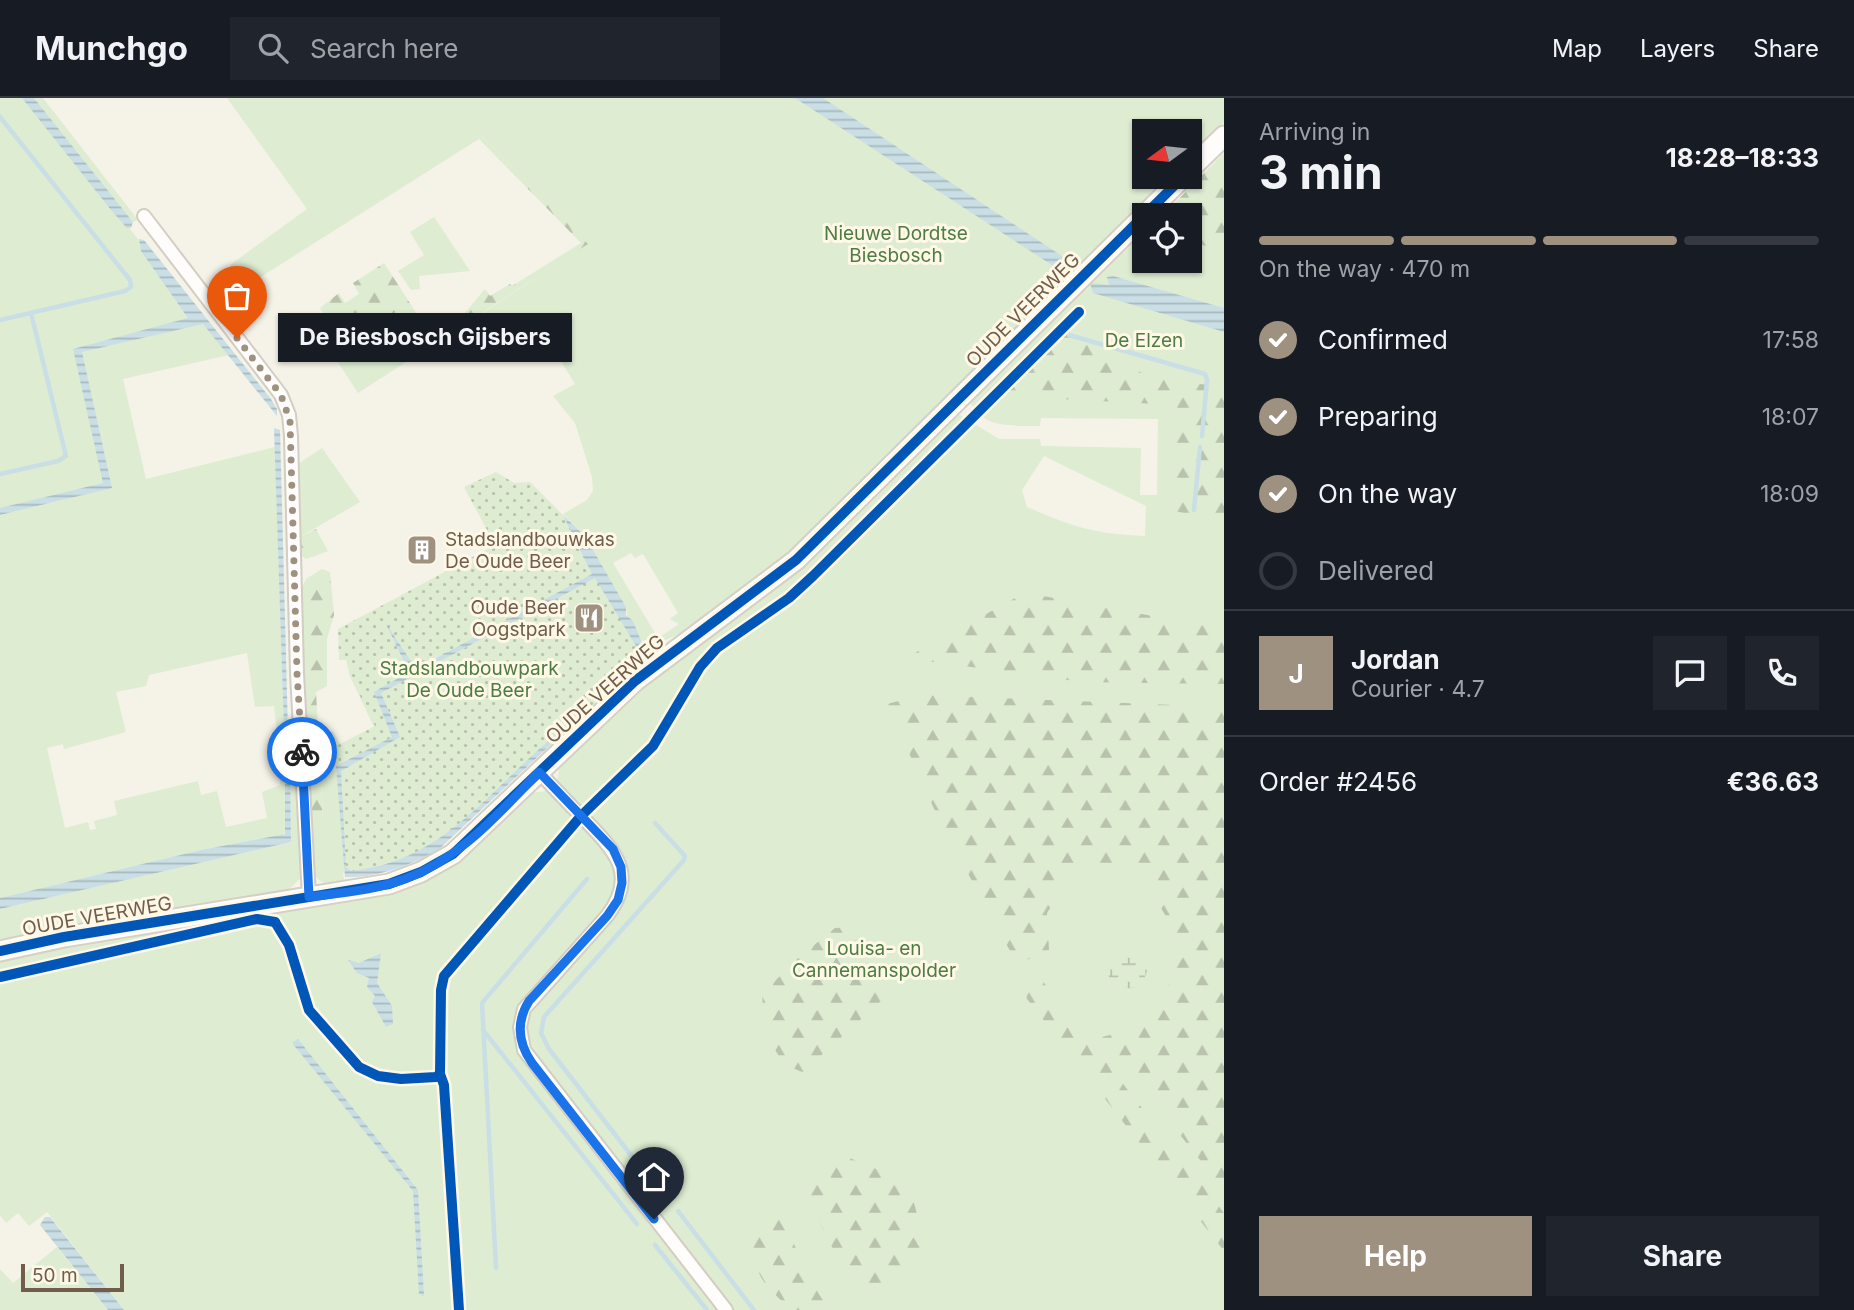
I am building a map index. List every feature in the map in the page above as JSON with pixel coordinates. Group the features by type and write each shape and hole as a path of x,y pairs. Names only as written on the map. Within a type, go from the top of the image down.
{"street":[{"path":"1202,157 1224,136"},
{"name":"OUDE VEERWEG","path":"0,951 64,937 389,884 436,865 472,839 635,681 796,560 1171,189"},
{"path":"144,216 281,395 288,410 293,487 297,673 309,897"},
{"path":"539,772 613,849 621,867 622,883 618,900 607,916 524,1009 520,1027 524,1049 726,1310"}],"green space":[{"path":"0,98 27,98 229,355 123,379 146,479 275,447 284,731 277,731 274,706 255,707 247,653 149,675 146,686 116,692 126,732 64,749 63,744 47,748 65,828 88,822 90,830 96,829 94,821 117,815 114,801 198,781 201,795 217,791 226,827 267,818 262,792 280,785 279,749 284,748 287,830 282,835 201,850 0,898 0,515 80,496 0,513"},
{"path":"34,98 43,98 138,220 133,222"},
{"name":"Nieuwe Dordtse Biesbosch","path":"227,98 1224,98 1224,122 1202,144 1202,119 1132,119 1132,189 1158,189 1144,203 1132,203 1132,215 787,557 687,631 648,647 640,640 633,621 628,619 626,607 585,536 563,514 587,500 593,491 592,477 575,423 553,396 575,384 533,316 497,338 483,313 587,244 482,137 245,287 230,265 307,209","holes":["631,553 635,558 643,554 678,613 670,619 679,624 658,638 613,563"]},
{"path":"482,137 588,244 431,346 403,308 358,334 354,326 337,335 320,308 339,293 345,303 359,294 353,283 384,263 424,325 441,329 450,326 466,312 485,289 490,296 510,284 512,286 581,243 479,139"},
{"name":"Louisa- en Cannemanspolder","path":"1224,153 1224,1310 124,1310 47,1212 29,1226 18,1213 6,1223 0,1215 0,980 259,921 271,925 273,917 254,917 0,975 0,959 70,943 391,892 530,793 545,791 558,778 559,766 635,688 953,414 960,415 999,439 1040,439 1041,446 1141,448 1140,495 1157,495 1158,419 1041,418 1040,426 1001,424 991,422 976,411 970,402 971,396 1132,244 1132,273 1202,273 1202,203 1175,203 1189,189 1202,189 1202,175","holes":["1044,456 1146,506 1145,536 1098,531 1058,520 1027,507 1022,490"]},
{"path":"1211,166 1224,180 1224,253 1202,245 1202,203 1175,203 1188,189 1202,189 1202,175"},
{"path":"434,217 470,271 419,276 420,289 411,290 398,271 424,255 410,232"},
{"path":"403,308 407,309 431,346 358,393 334,356 362,342 358,334"},
{"path":"1067,331 1112,359 1153,378 1224,387 1224,522 1175,511 1177,405 1000,396"},
{"path":"322,448 360,502 298,538 298,464"},
{"name":"Stadslandbouwpark De Oude Beer","path":"496,472 514,483 530,482 563,515 639,651 599,692 603,695 438,850 393,868 345,875 338,745 375,726 350,676 348,660 339,660 338,629 495,545 464,487"},
{"path":"316,529 328,551 306,559 299,554 298,538"},
{"path":"322,569 330,572 334,615 327,639 327,686 316,692 323,821 322,826 310,826 300,592 306,579"},
{"path":"1032,594 1224,629 1224,684 1082,682 919,660 915,653 1017,597"},
{"path":"339,630 392,733 343,874 346,887 332,886 316,876 310,850 310,826 321,826 323,821 319,737 333,731 341,745 374,727 350,676"},
{"path":"922,695 1224,707 1224,1190 1102,1037 1122,1032 1170,984 1174,929 1134,865 1080,862 1047,913 1049,950 1022,962 1015,960 940,822 887,704"},
{"path":"290,749 296,752 302,877 285,893 0,944 0,909 291,842"},
{"path":"854,927 878,977 882,1000 803,1072 783,1060 776,1051 764,1017 762,994 797,959 835,928"},
{"path":"1116,957 1135,959 1145,966 1147,971 1142,985 1124,987 1109,977 1106,965"},
{"path":"1041,979 1224,1213 1224,1251 1027,999 1024,983"},
{"path":"847,1157 894,1176 913,1198 923,1240 914,1272 869,1303 846,1274 801,1187"},
{"path":"782,1213 805,1272 829,1310 792,1310 769,1288 759,1273 753,1254 755,1236 764,1221"},
{"path":"57,1247 108,1310 0,1310 0,1269 13,1283"}],"water":[{"path":"22,98 34,98 133,222 131,228 127,228 111,210"},
{"path":"795,98 823,98 1071,262 1075,271 1052,291 1050,288 1064,273"},
{"path":"139,239 144,240 271,399 277,409 277,416 203,324 82,352 112,488 0,515 0,508 103,483 73,349 188,318 141,251"},
{"path":"1113,276 1224,308 1224,332 1093,293 1090,283 1109,285 1107,277"},
{"path":"274,428 280,430 288,731 284,731"},
{"path":"563,515 585,536 626,607 626,615 633,621 642,643 648,647 663,641 666,644 605,694 599,692 639,651 595,578 381,693 400,737 341,771 346,867 351,871 402,859 445,834 484,802 590,704 592,706 438,850 393,870 345,877 336,766 392,737 374,692 409,672 385,622 416,669 592,574"},
{"path":"290,749 291,842 0,909 0,898 201,850 285,834 285,750"},
{"path":"381,953 377,983 392,1006 393,1024 386,1027 372,1002 375,996 367,987 369,978 357,973 348,960 359,963"},
{"path":"298,1039 418,1190 424,1296 419,1294 413,1191 292,1043"},
{"path":"45,1217 50,1217 124,1310 108,1310 40,1225"}],"waterway":[{"path":"0,117 130,280 131,287 125,291 0,320"},
{"path":"0,474 58,461 66,456 31,313"},
{"path":"1069,335 1205,374 1207,380 1202,436"},
{"path":"1194,510 1200,447"},
{"path":"634,1159 549,1049 541,1033 544,1017 684,860 685,856 655,823"},
{"path":"496,1268 482,1003 587,879"},
{"path":"483,1030 637,1224"},
{"path":"678,1211 754,1310"},
{"path":"655,1245 707,1310"}],"cycle path":[{"path":"0,951 64,937 389,884 421,872 453,854 635,681 796,560 1171,189"},
{"path":"275,922 289,945 309,1010 359,1067 378,1076 401,1079 436,1077 440,1074 441,990 444,976 581,816 653,746 700,667 717,648 789,598 813,576 1079,312"},
{"path":"0,977 257,919 275,922"},
{"path":"440,1074 444,1085 459,1310"}],"way so far":[{"path":"237,338 281,395 290,421 297,673 302,752"}],"place":[{"name":"De Biesbosch Gijsbers","path":"237,338"},
{"name":"Stadslandbouwkas De Oude Beer","path":"422,550"},
{"name":"Oude Beer Oogstpark","path":"589,618"}],"route":[{"path":"302,752 309,897 389,884 436,865 472,839 539,772 613,849 622,874 618,900 607,916 529,1001 520,1022 520,1034 532,1063 654,1219"}],"park label":[{"name":"De Elzen","path":"1144,340"}]}
